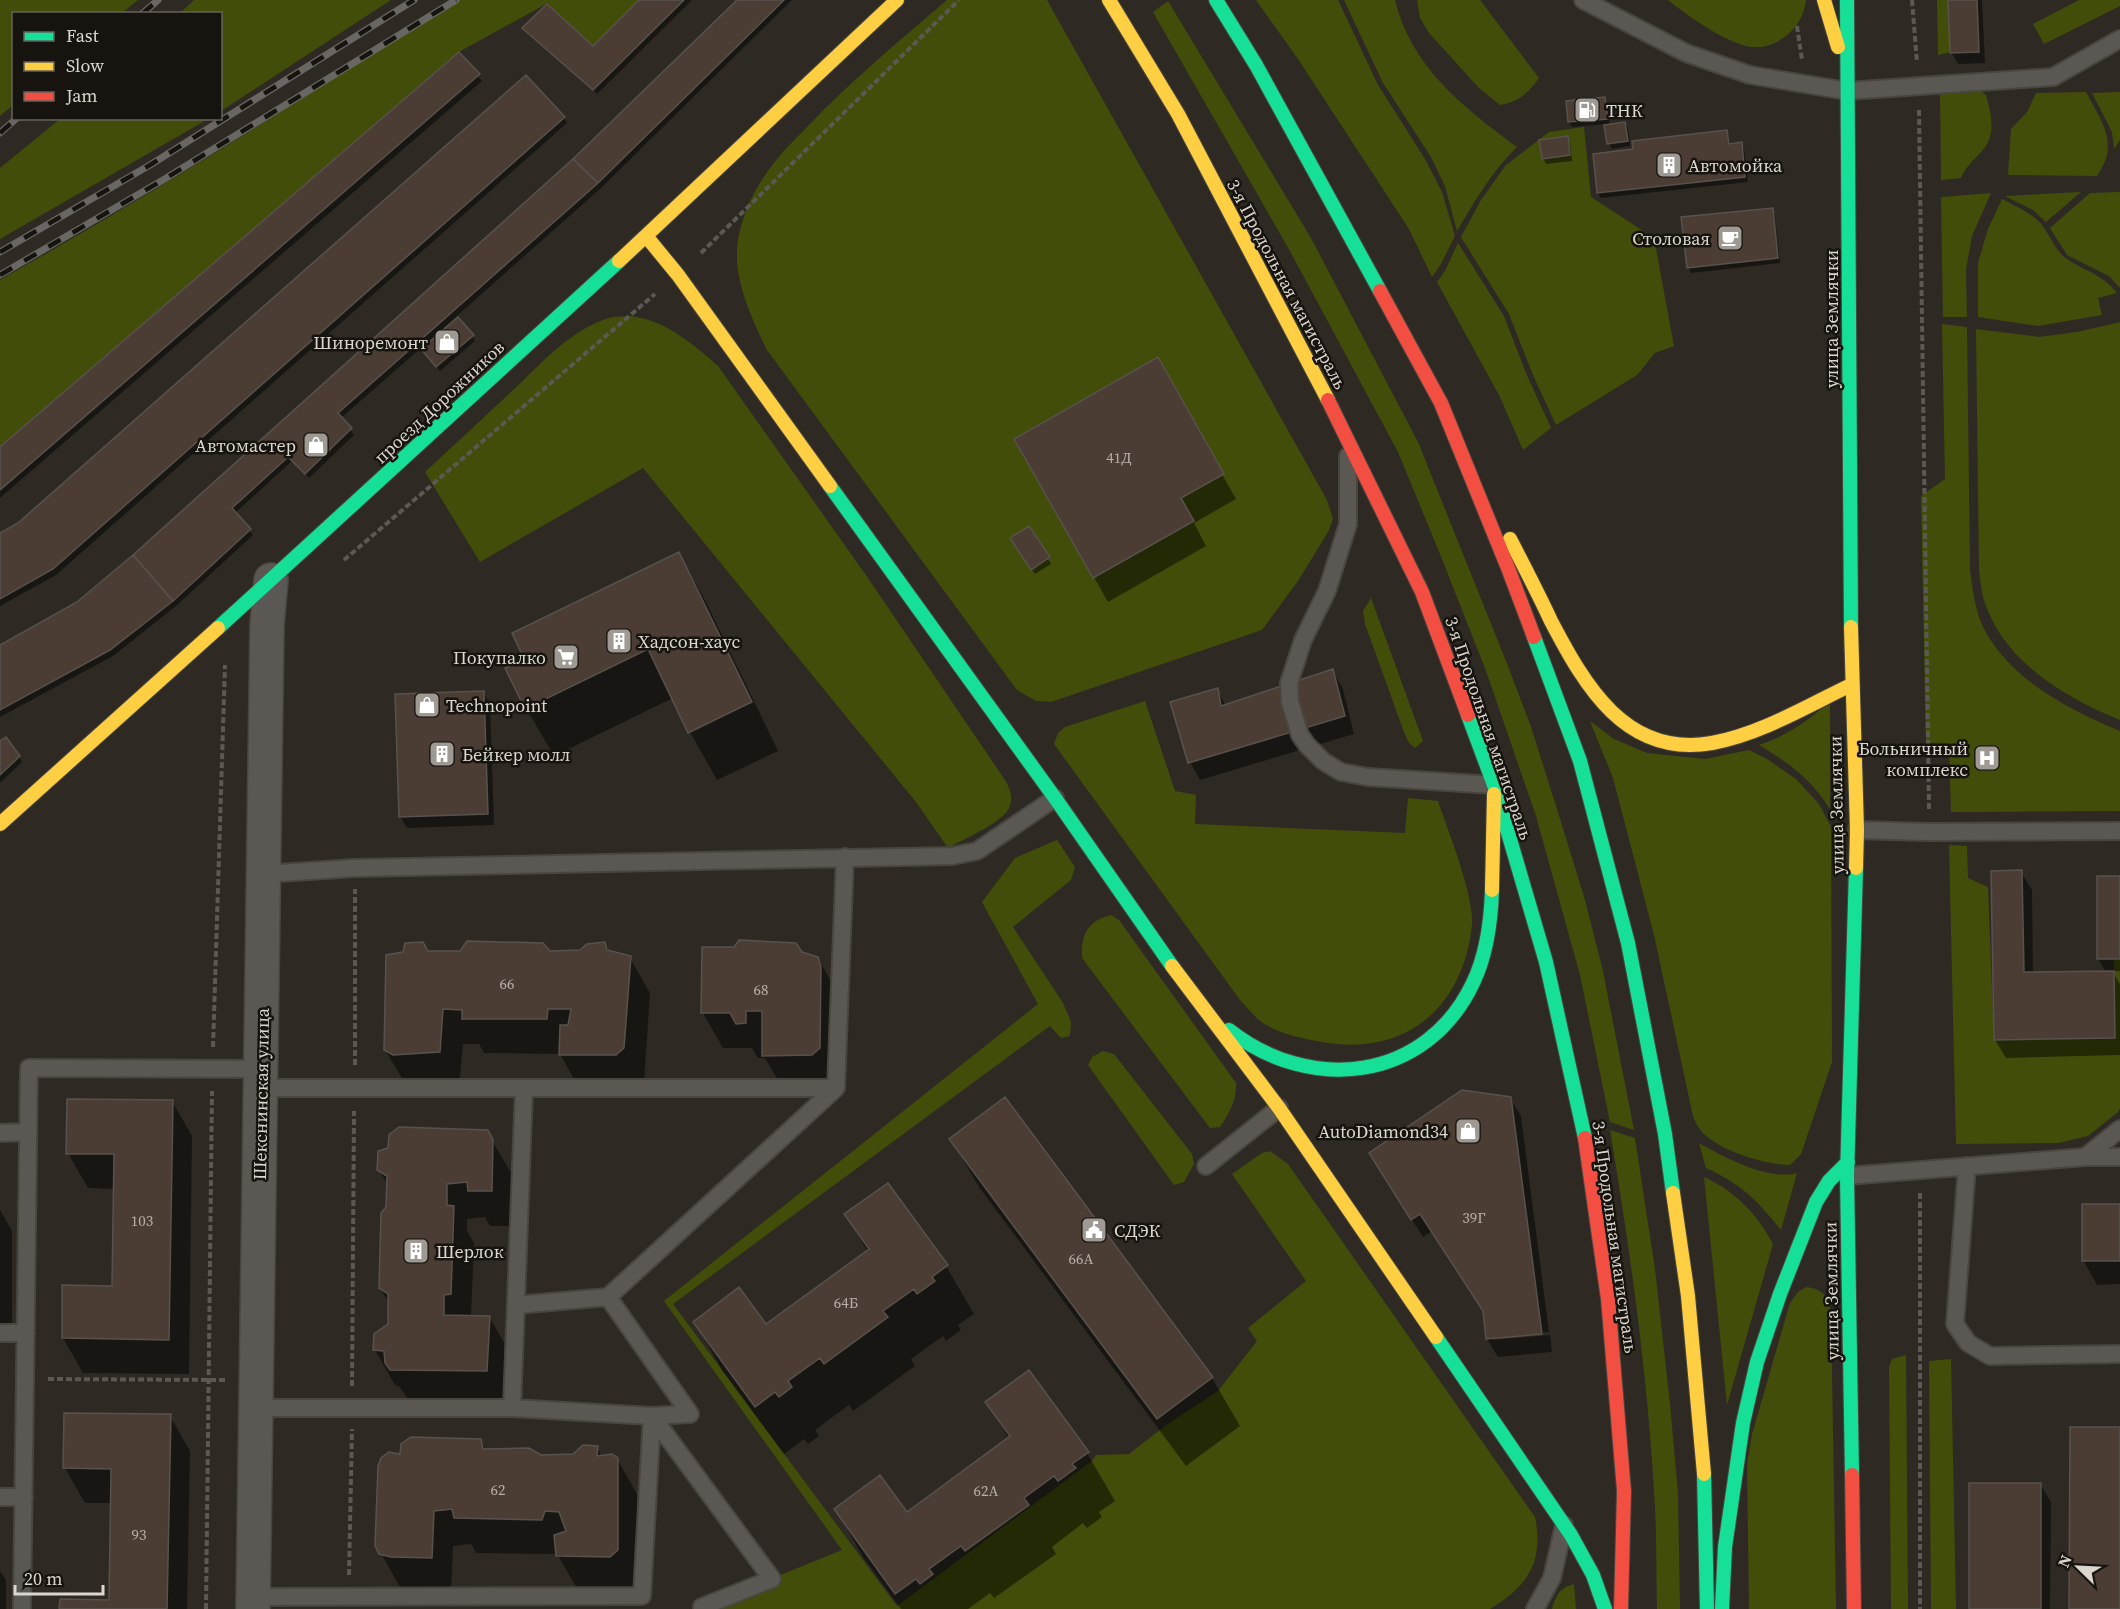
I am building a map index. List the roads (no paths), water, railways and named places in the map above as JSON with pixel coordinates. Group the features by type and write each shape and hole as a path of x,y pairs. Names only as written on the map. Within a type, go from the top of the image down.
{"main road":[{"name":"проезд Дорожников","path":"0,824 271,580 646,236 897,0"},
{"name":"3-я Продольная магистраль","path":"1108,0 1178,114 1348,440 1422,592 1494,785 1546,962 1587,1146 1608,1299 1624,1491 1621,1609"},
{"path":"1216,0 1256,65 1441,404 1569,656 1601,703 1623,723 1648,739 1668,744 1693,745 1740,735 1851,686"},
{"path":"1824,0 1847,84"},
{"name":"улица Землячки","path":"1847,0 1851,686 1857,830 1847,1169 1854,1609"},
{"path":"1847,84 1860,20"},
{"path":"646,236 678,275 1055,798 1198,1003 1279,1108 1585,1556 1598,1584 1605,1609"},
{"path":"1441,404 1509,568 1580,761 1628,943 1665,1134 1688,1296 1706,1491 1707,1609"},
{"path":"1198,1003 1245,1044 1287,1063 1313,1070 1361,1069 1389,1064 1431,1041 1461,1005 1484,956 1490,930 1494,785"},
{"path":"1722,1609 1725,1547 1743,1423 1757,1362 1779,1294 1816,1202 1828,1181 1847,1169"}],"street":[{"name":"Шекснинская улица","path":"254,1603 267,625 271,580"}],"lane":[{"path":"1583,0 1686,53 1750,75 1806,85 1918,86 2053,76 2120,39"},
{"path":"1348,440 1348,524 1327,591 1303,640 1289,683 1290,702 1300,735 1323,761 1341,772 1368,777 1494,785"},
{"path":"264,874 355,868 945,856 977,851 1055,798"},
{"path":"1857,830 2120,831"},
{"path":"516,1305 608,1297 837,1088 845,857"},
{"path":"22,1609 29,1068 212,1069 261,1078 355,1088 837,1088"},
{"path":"512,1408 524,1088"},
{"path":"1206,1166 1279,1108"},
{"path":"2085,1157 2120,1129"},
{"path":"0,1133 28,1132"},
{"path":"1847,1169 1920,1170 2085,1157 2120,1157"},
{"path":"1967,1166 1955,1324 1968,1343 1990,1356 2120,1354"},
{"path":"257,1394 352,1408 512,1408 652,1416 690,1414 608,1297"},
{"path":"0,1333 26,1333"},
{"path":"254,1603 349,1597 502,1603 642,1596 652,1416"},
{"path":"652,1416 772,1579 702,1607 702,1609"},
{"path":"0,1497 24,1497"},
{"path":"1535,1609 1552,1578 1564,1524"}],"railway":[{"path":"144,12 158,0"},
{"path":"0,252 150,165 414,0"},
{"path":"0,275 163,180 456,0"},
{"path":"0,133 15,120"}],"place":[{"name":"ТНК","path":"1587,110"},
{"name":"Автомойка","path":"1669,165"},
{"name":"Столовая","path":"1730,238"},
{"name":"Шиноремонт","path":"447,342"},
{"name":"Автомастер","path":"316,445"},
{"name":"Хадсон-хаус","path":"619,641"},
{"name":"Покупалко","path":"566,657"},
{"name":"Technopoint","path":"427,705"},
{"name":"Бейкер молл","path":"442,754"},
{"name":"Больничный комплекс","path":"1987,758"},
{"name":"AutoDiamond34","path":"1468,1131"},
{"name":"СДЭК","path":"1094,1230"},
{"name":"Шерлок","path":"416,1251"}]}
